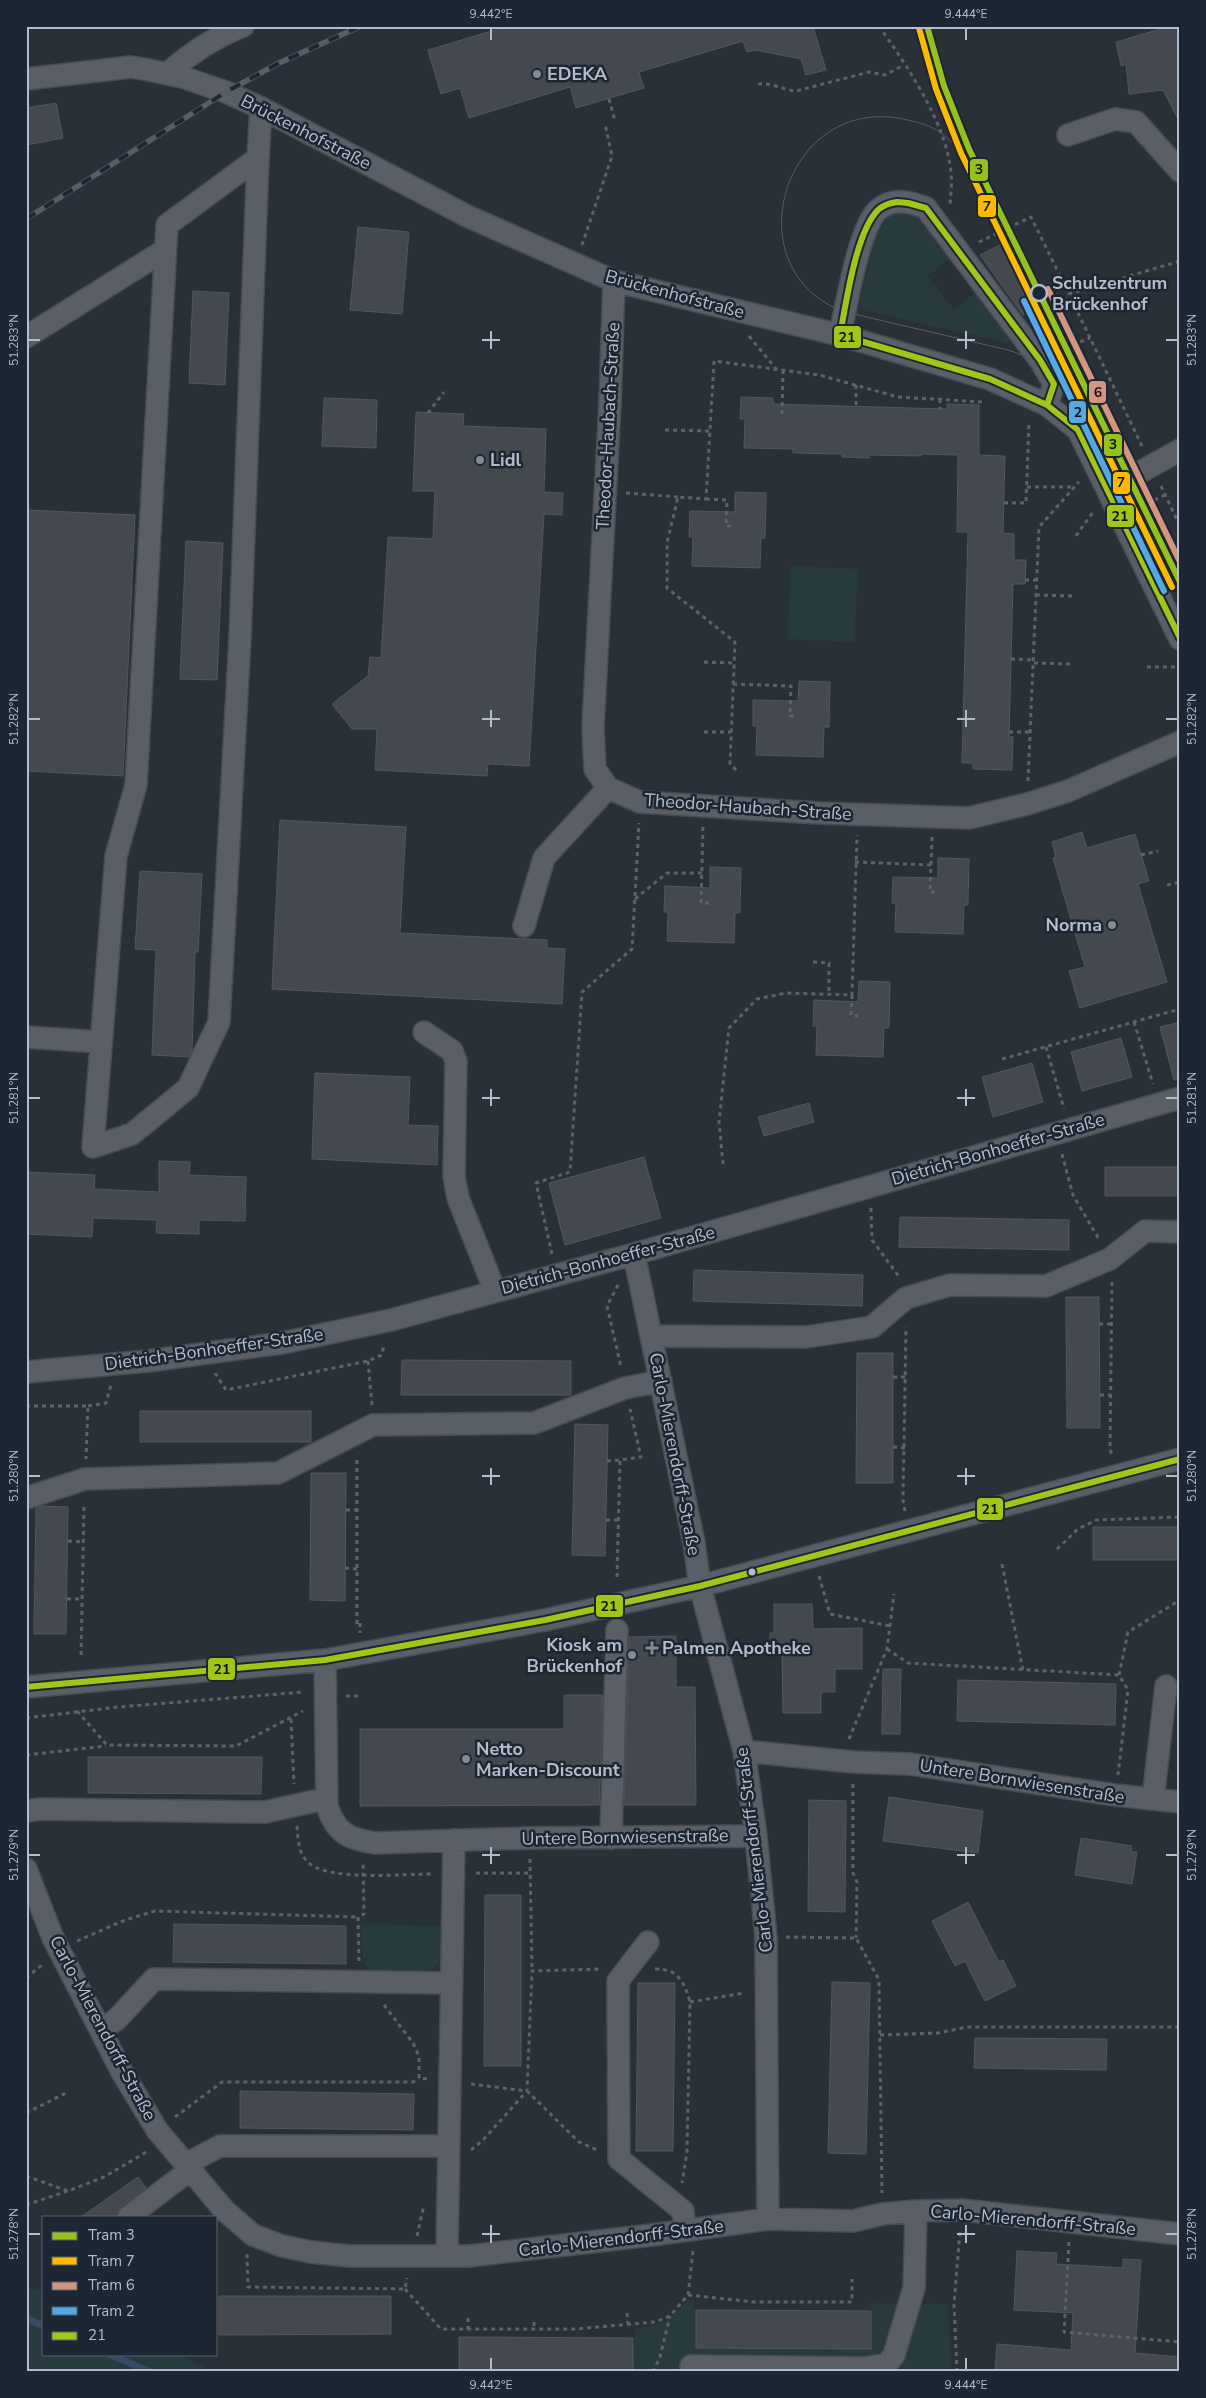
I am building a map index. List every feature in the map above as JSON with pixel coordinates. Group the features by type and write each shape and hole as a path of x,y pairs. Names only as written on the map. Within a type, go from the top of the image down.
{"street":[{"path":"167,74 191,53 213,38 243,26"},
{"name":"Brückenhofstraße","path":"26,79 131,67 167,74 226,92 261,108 467,216 614,281 840,335 990,378 1047,405 1078,430 1096,463 1180,639"},
{"path":"258,158 167,225 136,785 116,856 93,1147 132,1134 188,1088 219,1022 240,638 261,108"},
{"path":"1068,134 1115,119 1136,122 1180,171"},
{"path":"840,335 862,240 871,218 880,208 896,202 911,202 926,208 1040,360 1054,384 1047,405"},
{"path":"26,337 165,250"},
{"name":"Theodor-Haubach-Straße","path":"614,281 592,746 595,769 608,788 640,802 704,807 969,818 1027,804 1068,791 1180,742"},
{"path":"1108,490 1180,450"},
{"path":"524,926 544,858 608,788"},
{"path":"424,1032 452,1051 456,1061 454,1176 458,1198 495,1291"},
{"path":"26,1037 101,1042"},
{"name":"Dietrich-Bonhoeffer-Straße","path":"26,1372 116,1364 282,1344 391,1320 634,1254 1180,1098"},
{"path":"651,1336 806,1337 872,1327 906,1298 950,1285 1046,1286 1110,1259 1145,1231 1180,1232"},
{"name":"Carlo-Mierendorff-Straße","path":"634,1254 694,1543 700,1586 744,1752 756,1836 766,1937 768,1989 768,2219"},
{"path":"26,1498 85,1479 278,1473 373,1425 534,1423 625,1388 661,1381"},
{"path":"26,1686 325,1660 545,1620 700,1586 1180,1459"},
{"path":"611,1838 617,1630"},
{"name":"Untere Bornwiesenstraße","path":"325,1660 327,1801 333,1823 355,1839 375,1843 529,1838 756,1836"},
{"path":"1153,1799 1166,1686"},
{"name":"Untere Bornwiesenstraße","path":"744,1752 847,1761 910,1764 1115,1796 1180,1802"},
{"path":"26,1811 41,1809 265,1812 315,1801 327,1801"},
{"path":"447,2256 454,1840"},
{"name":"Carlo-Mierendorff-Straße","path":"26,1869 59,1949 122,2072 162,2135 224,2210 253,2234 282,2246 311,2252 349,2256 469,2256 768,2219 853,2220 882,2214 962,2210 1180,2234"},
{"path":"648,1942 618,1981 619,2159 683,2211 690,2230"},
{"path":"101,2030 116,2020 154,1979 452,1983"},
{"path":"129,2216 188,2167 220,2146 449,2146"},
{"path":"692,2366 865,2368 887,2364 894,2355 914,2288 916,2211"}],"path":[{"path":"879,26 925,101 940,132 951,174 950,208"},
{"path":"758,84 764,83 784,90 796,91 869,72 885,76 904,65"},
{"path":"609,99 615,121"},
{"path":"576,263 612,156 605,124"},
{"path":"976,243 1031,217 1180,526"},
{"path":"998,233 1050,334"},
{"path":"1069,294 1180,261"},
{"path":"725,308 777,370"},
{"path":"1054,343 1058,351 1090,338"},
{"path":"706,499 714,361 819,375 898,397 988,402"},
{"path":"782,414 783,371"},
{"path":"856,385 856,407"},
{"path":"428,413 444,392"},
{"path":"940,399 940,409"},
{"path":"1004,503 1026,503 1031,422 1023,416"},
{"path":"665,430 710,431"},
{"path":"1027,804 1039,527 1096,463"},
{"path":"1027,486 1075,486"},
{"path":"605,491 678,498 727,500 726,526 734,526"},
{"path":"1121,516 1165,495"},
{"path":"678,498 668,543 668,588 735,642 730,764 736,770"},
{"path":"1025,580 1037,580"},
{"path":"1036,595 1074,596"},
{"path":"1011,659 1072,664"},
{"path":"704,662 734,663"},
{"path":"1147,667 1180,667"},
{"path":"733,684 792,686 790,716 798,716"},
{"path":"704,732 731,732"},
{"path":"1009,732 1030,732"},
{"path":"557,1274 536,1183 570,1172 582,992 632,949 640,802"},
{"path":"704,807 701,903 709,903"},
{"path":"858,814 851,1015 858,1016"},
{"path":"932,817 930,892 937,892"},
{"path":"1141,855 1158,851"},
{"path":"855,862 931,865"},
{"path":"635,900 667,872 702,873"},
{"path":"1167,885 1180,882"},
{"path":"813,962 829,963 829,994"},
{"path":"723,1164 720,1122 728,1028 757,1000 786,993 852,994"},
{"path":"1002,1059 1180,1009"},
{"path":"1134,1022 1159,1104"},
{"path":"1046,1047 1063,1130 1072,1195 1110,1259 1113,1298 1110,1448 1116,1476"},
{"path":"867,1186 871,1200 872,1240 904,1283 906,1298 903,1500 910,1531"},
{"path":"1099,1324 1112,1324"},
{"path":"202,1354 226,1390 368,1360 373,1425 357,1458 357,1624"},
{"path":"88,1406 106,1403 116,1364"},
{"path":"893,1377 906,1377"},
{"path":"1100,1395 1111,1395"},
{"path":"893,1447 905,1448"},
{"path":"607,1460 620,1460"},
{"path":"346,1510 357,1510"},
{"path":"1057,1549 1078,1530 1096,1520 1180,1517"},
{"path":"606,1520 618,1520"},
{"path":"68,1541 84,1542"},
{"path":"813,1557 830,1614 890,1626"},
{"path":"1002,1564 1023,1671"},
{"path":"345,1568 357,1568"},
{"path":"882,2214 879,1980 856,1938 857,1882 852,1873 847,1761 888,1649 894,1594"},
{"path":"67,1599 82,1599"},
{"path":"1115,1796 1128,1690 1119,1675 1128,1632 1180,1600"},
{"path":"888,1649 908,1663 1119,1675"},
{"path":"26,1718 76,1711 325,1690"},
{"path":"26,1755 107,1745 236,1746 304,1710"},
{"path":"76,1711 107,1745"},
{"path":"449,2170 484,2140 527,2091 532,1971 529,1838"},
{"path":"26,1978 59,1949 125,1920 155,1911 358,1917"},
{"path":"766,1937 856,1938"},
{"path":"532,1971 666,1969 684,1981 690,2002 687,2152 682,2184 685,2193"},
{"path":"690,2002 768,1989"},
{"path":"880,2034 938,2033 967,2027 1180,2026"},
{"path":"26,2205 104,2177 162,2135 222,2082 413,2082 419,2078"},
{"path":"450,2081 527,2091 579,2142 619,2159"},
{"path":"26,2112 68,2092"},
{"path":"26,2176 68,2191"},
{"path":"673,2180 682,2184"},
{"path":"957,2372 954,2305 962,2210"},
{"path":"1070,2222 1064,2332 1180,2342"},
{"path":"653,2372 660,2356 670,2316 688,2295 690,2230"},
{"path":"688,2295 754,2302 852,2302 852,2279"},
{"path":"405,2290 440,2329 574,2329 655,2322 670,2316"},
{"path":"627,2313 628,2324"},
{"path":"468,2318 468,2329"},
{"path":"534,2322 534,2329"}],"green space":[{"path":"907,210 925,221 951,258 927,276 954,309 978,291 1020,346 858,309 878,227 890,213"},
{"path":"791,566 858,569 854,642 787,639"},
{"path":"361,1924 442,1926 438,1965 423,1974 369,1973 363,1962"},
{"path":"26,2286 42,2292 42,2356 181,2356 216,2372 26,2372"},
{"path":"688,2300 694,2300 694,2310 871,2348 871,2303 948,2304 951,2372 633,2372 635,2329 660,2324 676,2313"}],"building":[{"name":"EDEKA","path":"508,26 813,26 826,70 806,75 801,59 755,50 747,52 743,41 639,72 644,88 576,108 570,87 469,118 460,88 441,94 428,50"},
{"path":"1171,26 1180,26 1180,123 1163,90 1129,94 1126,64 1121,66 1116,42"},
{"path":"56,103 63,138 26,145 26,108"},
{"path":"358,227 409,232 402,314 350,310"},
{"path":"1008,241 1040,306 1023,315 980,255"},
{"path":"193,291 229,293 225,385 189,383"},
{"path":"741,397 773,398 773,404 947,409 947,404 979,405 979,455 1005,456 1003,533 1014,534 1014,560 1026,560 1025,584 1013,584 1009,737 1013,737 1012,770 973,769 973,763 962,763 968,532 957,532 958,455 869,455 869,458 842,457 842,454 793,453 793,449 744,448 745,419 740,419"},
{"path":"324,398 377,400 376,448 322,446"},
{"path":"416,412 464,414 463,426 546,429 544,492 563,493 562,515 544,514 529,766 488,764 487,776 375,770 377,729 352,729 332,704 368,676 370,657 381,658 388,537 433,539 435,491 413,491"},
{"path":"735,492 766,493 765,538 761,538 760,568 692,566 693,537 689,537 690,511 735,512"},
{"path":"26,510 135,515 123,776 26,771"},
{"path":"186,541 223,543 217,680 180,679"},
{"path":"799,681 830,682 829,727 824,727 823,757 756,755 757,726 753,726 753,700 798,701"},
{"path":"280,820 406,827 400,933 547,940 547,948 565,949 562,1004 272,989"},
{"name":"Norma","path":"1082,832 1087,848 1135,834 1149,881 1138,884 1167,982 1080,1008 1069,971 1085,967 1053,858 1056,857 1052,842"},
{"path":"938,858 969,859 968,905 964,905 963,934 895,932 896,903 892,903 893,877 938,878"},
{"path":"710,867 741,868 740,913 735,913 734,943 667,941 668,912 664,912 665,886 710,888"},
{"path":"140,871 202,874 198,952 195,952 192,1051 189,1057 152,1055 156,950 135,949"},
{"path":"859,981 890,982 889,1028 884,1028 883,1057 816,1055 817,1026 813,1026 814,1000 858,1002"},
{"path":"1180,1022 1180,1079 1174,1080 1160,1027"},
{"path":"1121,1038 1132,1077 1082,1091 1071,1052"},
{"path":"1032,1063 1043,1102 993,1117 982,1077"},
{"path":"315,1073 410,1077 408,1125 438,1126 437,1165 312,1159"},
{"path":"809,1103 814,1122 764,1136 758,1117"},
{"path":"644,1157 661,1218 565,1245 549,1183"},
{"path":"159,1161 190,1162 189,1175 246,1177 245,1221 199,1220 199,1234 156,1233 157,1220 93,1218 92,1237 26,1234 26,1172 95,1175 94,1189 159,1192"},
{"path":"1105,1167 1180,1167 1180,1196 1105,1196"},
{"path":"900,1217 1069,1220 1069,1250 899,1247"},
{"path":"694,1270 863,1275 862,1306 693,1301"},
{"path":"1066,1297 1099,1297 1100,1428 1067,1428"},
{"path":"857,1353 893,1353 893,1483 856,1483"},
{"path":"402,1360 571,1361 571,1395 401,1395"},
{"path":"140,1411 311,1411 311,1442 140,1442"},
{"path":"575,1424 608,1425 605,1556 572,1555"},
{"path":"311,1473 346,1473 345,1601 310,1600"},
{"path":"41,1506 68,1507 66,1634 34,1634 36,1508"},
{"path":"1093,1527 1180,1527 1180,1560 1093,1560"},
{"path":"774,1604 812,1604 813,1629 862,1628 862,1669 835,1669 835,1692 821,1692 821,1713 783,1713 782,1653 770,1653 770,1633 774,1633"},
{"path":"676,1636 676,1687 695,1687 696,1805 624,1805 629,1637"},
{"path":"883,1669 901,1669 900,1734 882,1734"},
{"path":"958,1680 1116,1684 1115,1725 957,1721"},
{"path":"564,1695 603,1695 599,1805 360,1806 360,1729 564,1729"},
{"path":"88,1757 262,1757 261,1794 88,1793"},
{"path":"889,1797 983,1811 978,1853 883,1841"},
{"path":"809,1800 846,1801 845,1912 808,1911"},
{"path":"1081,1838 1132,1846 1131,1852 1137,1852 1132,1884 1075,1875"},
{"path":"485,1895 521,1895 521,2066 484,2066"},
{"path":"968,1902 999,1962 1003,1960 1016,1986 985,2001 965,1961 955,1966 932,1921"},
{"path":"174,1924 346,1926 346,1964 173,1962"},
{"path":"832,1982 870,1983 866,2154 828,2153"},
{"path":"638,1983 675,1983 673,2151 636,2151"},
{"path":"975,2038 1107,2039 1106,2070 974,2068"},
{"path":"240,2091 414,2094 413,2130 240,2128"},
{"path":"138,2177 146,2188 120,2207 116,2216 82,2216"},
{"path":"1017,2251 1057,2253 1056,2264 1123,2268 1123,2259 1141,2260 1135,2353 1180,2357 1180,2372 995,2372 997,2344 1071,2350 1073,2313 1014,2310"},
{"path":"219,2296 391,2296 391,2334 219,2335"},
{"path":"696,2310 871,2311 871,2349 696,2348"},
{"path":"459,2337 633,2338 633,2372 459,2372"}],"waterway":[{"path":"26,2318 42,2325"},
{"path":"114,2356 150,2372"}],"tram line":[{"name":"3","path":"927,26 944,86 969,149 1180,582"},
{"name":"7","path":"919,28 936,89 961,153 1172,587"},
{"path":"993,198 963,155 949,139 931,127 898,118 858,120 825,135 800,161 786,193 782,228 790,262 810,291 845,312 1008,350 1062,369 1098,404 1128,450"},
{"name":"6","path":"1048,289 1180,562"},
{"name":"2","path":"1024,301 1164,591"}],"railway":[{"path":"26,219 226,92 279,63 361,26"}],"transit line":[{"name":"21","path":"897,202 926,208 1040,360 1054,384 1047,405 990,379 840,335 853,268 864,233 879,209 887,204 897,202"},
{"name":"21","path":"1047,405 1078,430 1180,638"},
{"name":"21","path":"26,1687 325,1660 545,1620 700,1586 1180,1459"}],"place":[{"name":"EDEKA","path":"537,74"},
{"name":"Schulzentrum Brückenhof","path":"1039,293"},
{"name":"Lidl","path":"480,460"},
{"name":"Norma","path":"1112,925"},
{"name":"Palmen Apotheke","path":"652,1648"},
{"name":"Kiosk am Brückenhof","path":"632,1655"},
{"name":"Netto Marken-Discount","path":"466,1759"}]}
